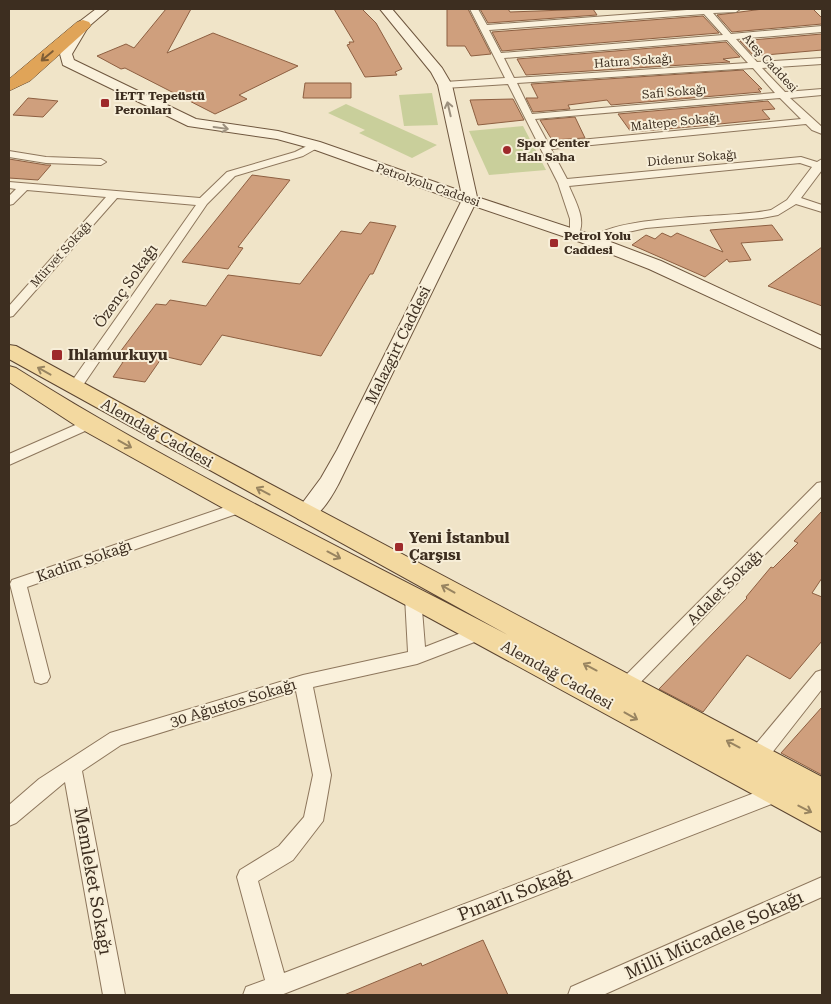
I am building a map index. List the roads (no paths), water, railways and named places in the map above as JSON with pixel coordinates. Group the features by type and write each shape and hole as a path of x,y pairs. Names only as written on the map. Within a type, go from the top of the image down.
{"highway":[{"path":"9,86 24,76 83,25"}],"main road":[{"path":"83,25 103,9"},
{"path":"386,9 437,71 445,86 455,168 466,207 491,211 511,209"},
{"name":"Petrolyolu Caddesi","path":"83,25 66,54 68,62 193,123 278,135 315,145 406,178 466,207"},
{"path":"406,178 425,178 455,168"},
{"path":"455,168 511,209 594,241 694,284 822,343"},
{"name":"Malazgirt Caddesi","path":"299,522 329,483 466,207"},
{"name":"Alemdağ Caddesi","path":"9,351 299,522 414,597 822,818"},
{"name":"Alemdağ Caddesi","path":"9,373 90,424 240,507 299,522 626,686 822,792"}],"street":[{"path":"474,9 563,183 576,219 574,234"},
{"path":"484,28 736,9"},
{"name":"Ateş Caddesi","path":"705,10 782,95 822,131"},
{"path":"498,56 728,36 822,30"},
{"name":"Hatıra Sokağı","path":"445,86 822,61"},
{"name":"Safi Sokağı","path":"528,117 822,92"},
{"name":"Maltepe Sokağı","path":"543,147 809,121"},
{"name":"Özenç Sokağı","path":"74,388 203,202 231,174 299,154 315,145"},
{"path":"9,154 46,160 101,162"},
{"name":"Didenur Sokağı","path":"563,183 801,160 821,165"},
{"path":"594,241 616,231 637,226 773,214 781,211 794,200 821,165"},
{"path":"9,185 203,202"},
{"path":"9,202 24,187"},
{"name":"Mürvet Sokağı","path":"9,313 114,195"},
{"path":"794,200 822,209"},
{"path":"9,460 90,424"},
{"name":"Adalet Sokağı","path":"626,686 815,506 822,487"},
{"name":"Kadim Sokağı","path":"41,677 18,584 240,507"},
{"path":"414,597 417,657"},
{"name":"30 Ağustos Sokağı","path":"9,817 46,785 116,738 303,682 417,657 479,633"},
{"path":"757,757 822,677"},
{"path":"276,985 247,876 286,853 313,821 322,775 303,682"},
{"name":"Memleket Sokağı","path":"72,767 114,995"},
{"name":"Pınarlı Sokağı","path":"254,995 776,794"},
{"name":"Milli Mücadele Sokağı","path":"579,995 822,887"}],"place":[{"name":"İETT Tepeüstü Peronları","path":"105,103"},
{"name":"Spor Center Halı Saha","path":"507,150"},
{"name":"Petrol Yolu Caddesi","path":"554,243"},
{"name":"Ihlamurkuyu","path":"57,355"},
{"name":"Yeni İstanbul Çarşısı","path":"399,547"}]}
